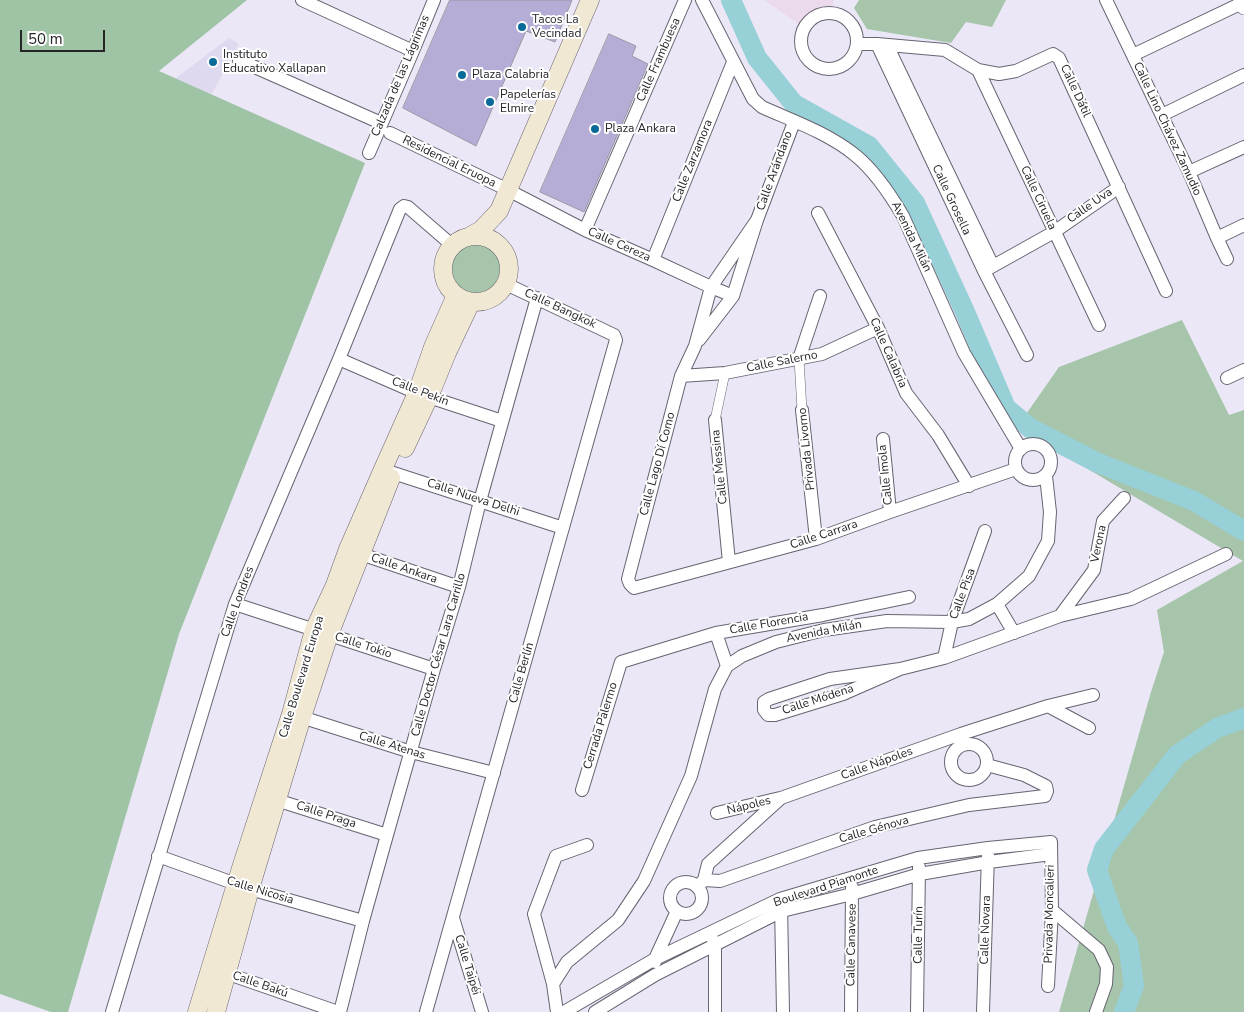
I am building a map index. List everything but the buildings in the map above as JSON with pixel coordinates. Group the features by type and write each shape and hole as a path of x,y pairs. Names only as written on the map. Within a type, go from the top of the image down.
{"main road":[{"path":"470,236 488,238 505,253 509,263 509,274 506,284 500,292 481,302 464,298 449,287 444,277 443,266 446,255 460,240 482,230 499,211 590,0"},
{"path":"498,245 499,211"},
{"name":"Calle Boulevard Europa","path":"216,1012 219,971 322,632 334,585 355,552 388,471 464,298"},
{"name":"Calle Boulevard Europa","path":"197,1012 219,971"}],"street":[{"path":"302,0 413,51"},
{"name":"Calzada de las Lágrimas","path":"368,153 434,0"},
{"name":"Calle Frambuesa","path":"585,230 685,0"},
{"name":"Avenida Milán","path":"702,0 753,99 762,107 834,141 855,155 874,174 890,195 902,216 964,352 1021,449"},
{"path":"836,13 839,0"},
{"name":"Calle Lino Chávez Zamudio","path":"1106,0 1189,172 1227,260"},
{"path":"1133,55 1242,3"},
{"path":"826,12 836,13 850,21 857,35 857,44 855,53 849,61 841,67 831,69 813,64 806,57 800,38 808,21 816,15 826,12"},
{"name":"Calle Dátil","path":"857,44 882,44 945,50 978,70 999,74 1016,71 1054,54 1059,58 1166,292"},
{"name":"Calle Grosella","path":"882,44 989,268 1027,356"},
{"path":"239,60 381,123"},
{"name":"Calle Zarzamora","path":"653,260 733,62"},
{"name":"Calle Ciruela","path":"978,70 1099,325"},
{"path":"1162,115 1244,75"},
{"name":"Calle Arándano","path":"733,296 757,220 794,122"},
{"name":"Residencial Eruopa","path":"390,134 508,190"},
{"path":"1189,172 1244,147"},
{"name":"Calle Uva","path":"989,268 1054,232 1119,186"},
{"name":"Calle Cereza","path":"508,190 585,230 711,288 733,296"},
{"name":"Calle Londres","path":"112,1012 235,604 339,359 400,209 404,206 408,207 453,246"},
{"name":"Calle Calabria","path":"818,213 878,328 906,393 938,435 969,486"},
{"name":"Calle Arándano","path":"711,288 757,220"},
{"path":"1216,238 1244,225"},
{"name":"Calle Bangkok","path":"506,284 614,335"},
{"name":"Calle Lago Dí Como","path":"630,584 628,579 681,376 695,346 711,288"},
{"name":"Calle Lago Dí Como","path":"695,346 733,296"},
{"path":"799,359 820,296"},
{"name":"Calle Doctor César Lara Carrillo","path":"339,1012 410,752 459,587 480,501 537,298"},
{"name":"Calle Salerno","path":"681,376 725,373 822,354 878,328"},
{"name":"Calle Berlín","path":"426,1012 616,340 614,335"},
{"name":"Calle Pekín","path":"339,359 423,395 502,421"},
{"name":"Privada Livorno","path":"799,359 802,410 816,539"},
{"path":"1228,378 1244,370"},
{"name":"Calle Messina","path":"725,373 715,420 729,562"},
{"name":"Calle Imola","path":"883,439 890,512"},
{"path":"1031,444 1037,444 1047,450 1052,467 1046,476 1035,481 1024,478 1019,474 1016,469 1015,458 1021,449 1031,444"},
{"name":"Calle Carrara","path":"630,584 634,588 816,539 1016,469"},
{"name":"Calle Nueva Delhi","path":"388,471 562,528"},
{"name":"Avenida Milán","path":"727,666 742,656 776,642 824,630 887,621 952,622 969,618 997,604 1029,576 1048,541 1050,512 1046,476"},
{"name":"Verona","path":"1060,616 1094,570 1103,521 1124,498"},
{"name":"Calle Pisa","path":"944,658 952,622 985,531"},
{"name":"Calle Ankara","path":"355,552 459,587"},
{"name":"Calle Módena","path":"900,669 843,694 775,715 768,715 764,710 764,702 769,699 830,679 900,669 944,658 1060,616 1130,599 1226,554"},
{"name":"Calle Florencia","path":"621,662 716,633 909,597"},
{"name":"Calle Tokio","path":"235,604 434,669"},
{"path":"997,604 1014,633"},
{"name":"Calle Florencia","path":"823,614 824,630"},
{"name":"Calle Florencia","path":"716,633 727,666"},
{"name":"Cerrada Palermo","path":"582,790 621,662"},
{"path":"552,984 567,962 618,920 644,881 691,776 715,689 727,666"},
{"name":"Calle Nápoles","path":"677,911 692,913 700,906 702,896 700,883 708,864 781,798 963,739 1048,706 1093,695"},
{"path":"1048,706 1089,728"},
{"name":"Calle Atenas","path":"296,716 410,752 494,772"},
{"path":"963,739 984,751 987,765 985,772 980,777 974,780 967,780 960,778 955,773 951,760 963,739"},
{"name":"Calle Génova","path":"700,883 720,881 875,827 969,805 1045,796 1046,786 1024,775 987,765"},
{"name":"Calle Praga","path":"271,798 387,835"},
{"name":"Nápoles","path":"717,813 781,798"},
{"path":"557,1012 552,984 534,914 556,856 587,845"},
{"name":"Boulevard Piamonte","path":"571,1010 655,959 710,932 851,878 918,858 988,848 1051,848"},
{"name":"Calle Novara","path":"982,1012 989,862 988,848"},
{"name":"Boulevard Piamonte","path":"595,1012 655,975 715,945 781,905 852,894 920,874 989,862 1051,848"},
{"name":"Privada Moncalieri","path":"1048,986 1052,910 1051,848"},
{"name":"Calle Nicosia","path":"158,856 243,887 363,921"},
{"name":"Calle Turín","path":"918,858 920,874 918,1012"},
{"name":"Calle Canavese","path":"851,878 851,1012"},
{"path":"655,975 655,959 677,911 670,903 670,892 677,884 682,882 700,883"},
{"path":"781,905 782,1012"},
{"path":"1052,910 1099,950 1107,967 1106,984 1096,1012"},
{"name":"Calle Taipéi","path":"452,918 482,1012"},
{"path":"710,932 715,945 715,1012"},
{"name":"Calle Bakú","path":"219,971 339,1012"}],"shaded area":[{"path":"764,0 834,0 832,7 823,6 805,16 800,25"},
{"name":"Instituto Educativo Xallapan","path":"229,38 239,44 209,99 172,81"}],"green space":[{"path":"0,0 247,0 159,71 365,163 179,634 68,1012 51,1012 0,994"},
{"path":"859,0 1006,0 992,27 966,22 951,43 867,29 854,8"},
{"path":"475,241 489,245 497,253 501,267 497,281 489,289 475,293 461,289 453,281 449,267 453,253 461,245"},
{"path":"1182,320 1229,415 1244,410 1244,1012 1059,1012 1164,652 1157,610 1243,561 1017,427 1059,367"}],"waterway":[{"path":"731,0 757,58 794,104 869,146 915,203 1006,408 1030,428 1096,462 1194,501 1244,531"},
{"path":"1124,1012 1134,986 1128,943 1117,927 1097,870 1104,849 1177,755 1217,728 1244,718"}],"place":[{"name":"Tacos La Vecindad","path":"522,27"},
{"name":"Instituto Educativo Xallapan","path":"213,62"},
{"name":"Plaza Calabria","path":"462,75"},
{"name":"Papelerías Elmire","path":"490,102"},
{"name":"Plaza Ankara","path":"595,129"}]}
